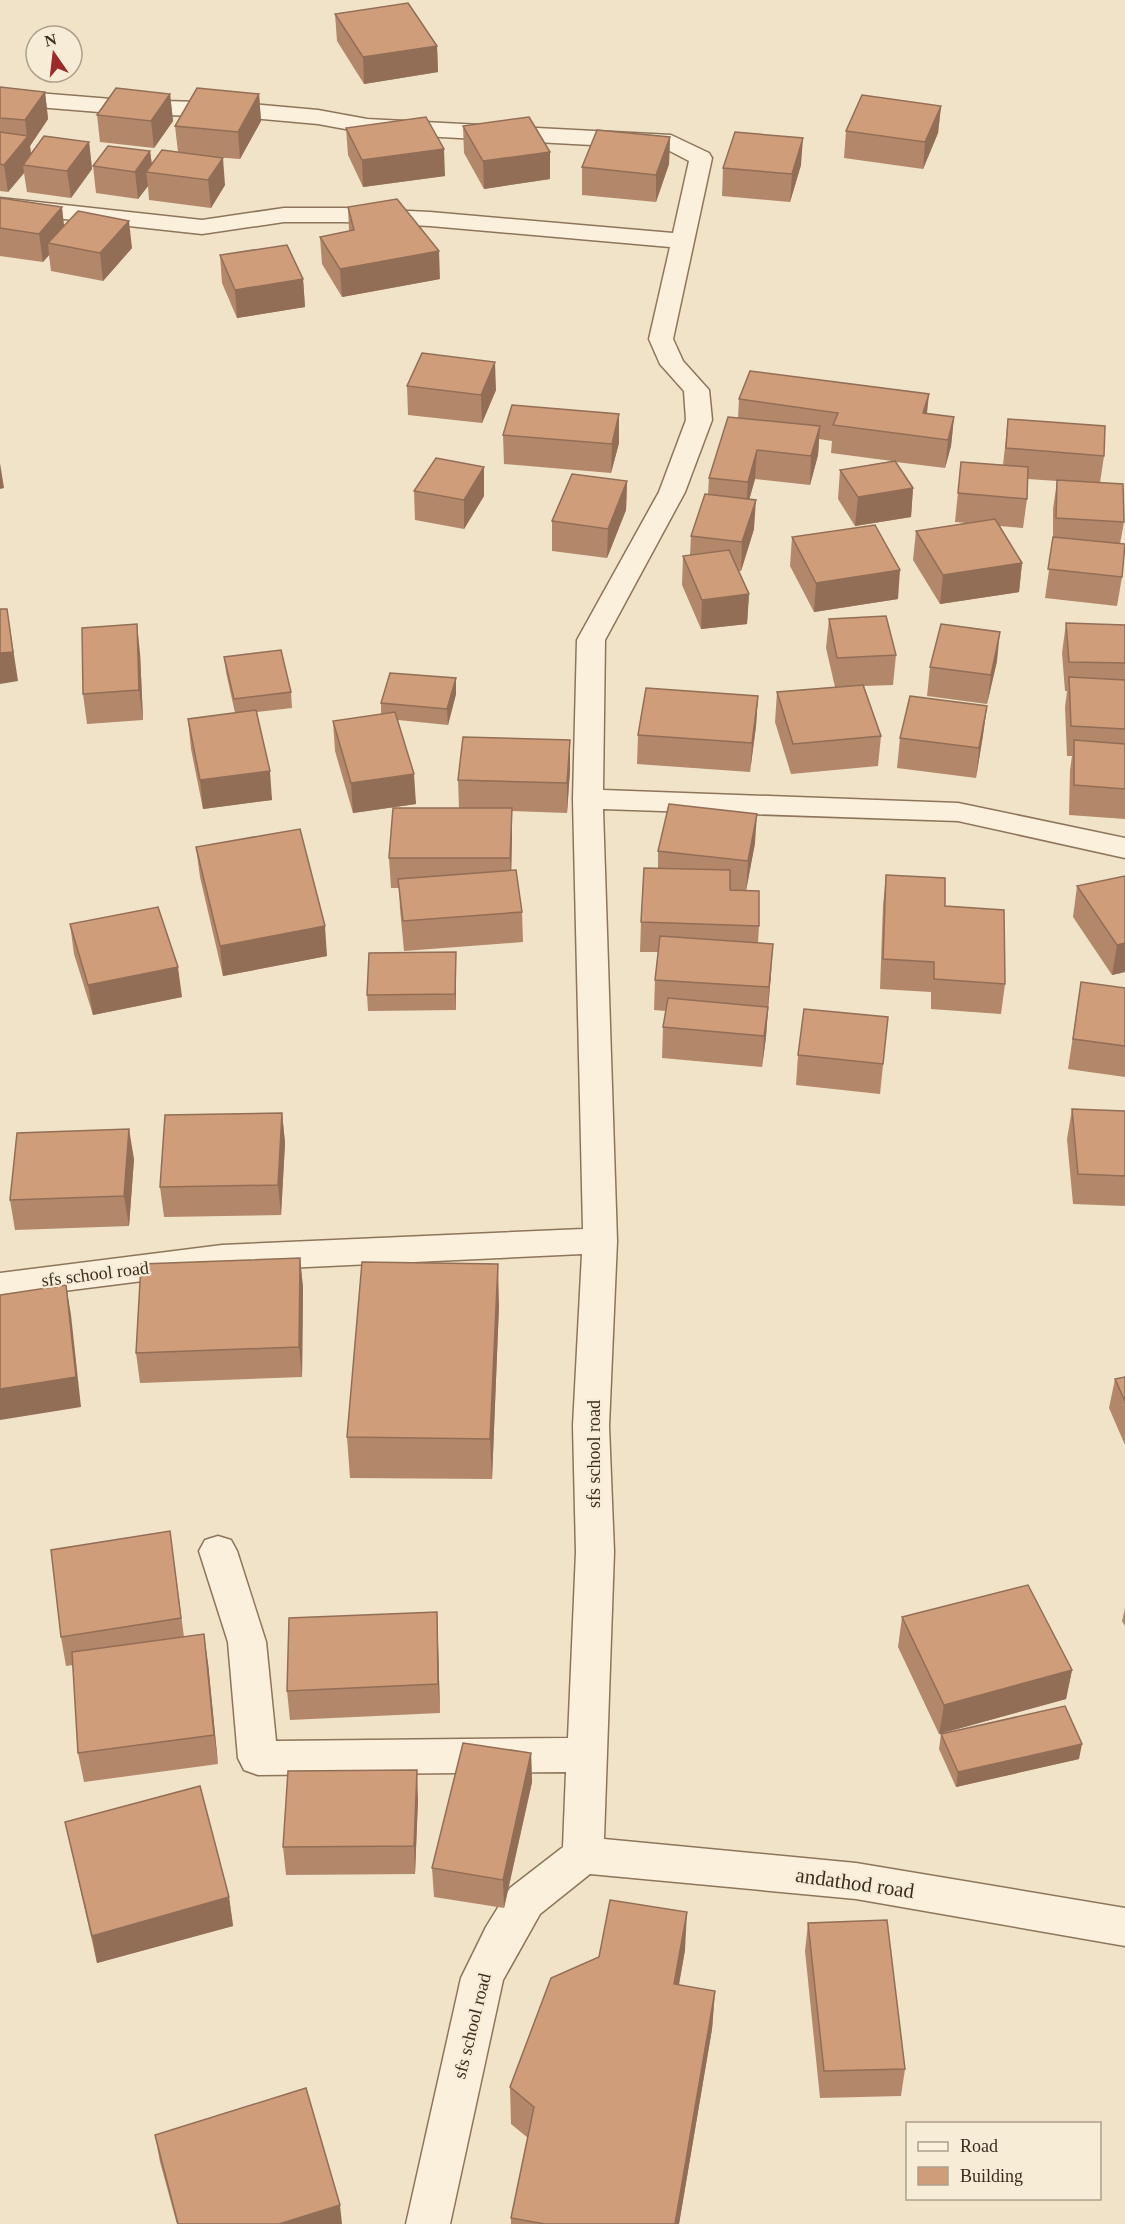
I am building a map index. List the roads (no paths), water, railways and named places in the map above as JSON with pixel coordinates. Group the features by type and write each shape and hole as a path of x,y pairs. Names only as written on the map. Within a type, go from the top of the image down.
{"street":[{"path":"0,97 124,107 241,110 318,117 367,126 671,142 701,158 661,339 672,364 696,390 699,420 672,492 591,640 588,799 600,1241"},
{"path":"0,205 202,228 284,215 344,215 430,219 683,241"},
{"path":"588,799 958,812 1125,848"},
{"name":"sfs school road","path":"0,1286 222,1258 600,1241 591,1426 595,1552 583,1855 525,1901 501,1940 482,1978 428,2224"},
{"path":"218,1551 247,1642 258,1758 588,1755"},
{"name":"andathod road","path":"583,1855 856,1881 1125,1927"}]}
